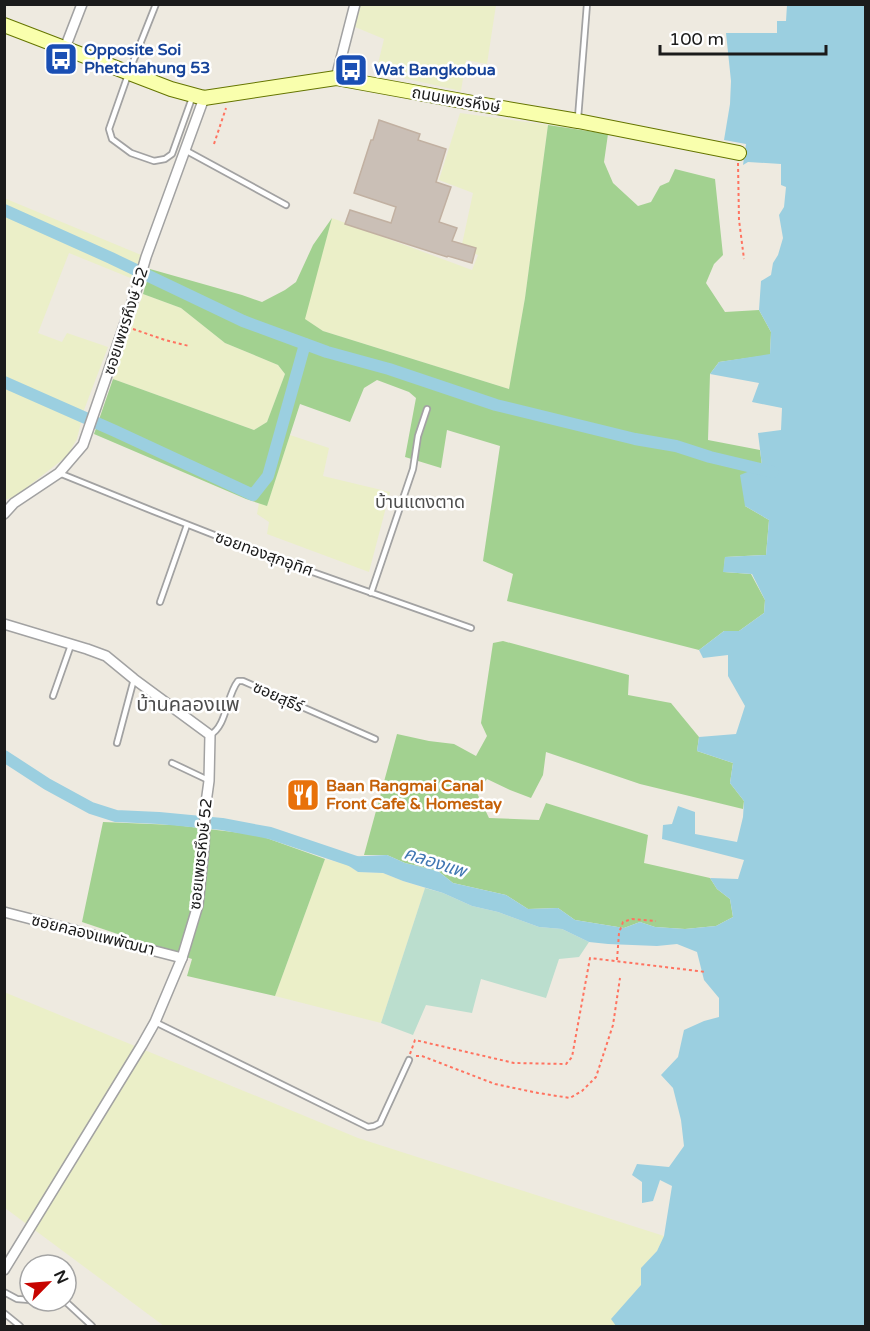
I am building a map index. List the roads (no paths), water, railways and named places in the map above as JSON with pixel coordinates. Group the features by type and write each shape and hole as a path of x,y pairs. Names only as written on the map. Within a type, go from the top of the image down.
{"main road":[{"name":"ถนนเพชรหึงษ์","path":"4,25 171,89 198,97 336,78 578,121 739,153"}],"street":[{"path":"66,48 82,4"},
{"path":"336,78 355,4"},
{"name":"ซอยเพชรหึงษ์ 52","path":"4,514 14,503 59,473 84,444 185,150 198,97"},
{"path":"4,624 106,656 210,735"},
{"name":"ซอยเพชรหึงษ์ 52","path":"4,1270 142,1045 155,1022 182,958 198,905 209,781 210,735"},
{"name":"ซอยคลองแพพัฒนา","path":"4,912 182,958"}],"lane":[{"path":"156,4 109,129 112,139 131,153 154,161 165,159 172,154 198,97"},
{"path":"578,121 587,4"},
{"path":"185,150 286,205"},
{"path":"372,593 413,469 418,436 427,409"},
{"name":"ซอยทองสุกอุทิศ","path":"59,473 273,558 471,628"},
{"path":"160,602 187,525"},
{"path":"53,696 71,644"},
{"path":"117,743 134,679"},
{"name":"ซอยสุธีร์","path":"210,735 218,730 232,690 238,681 243,681 375,739"},
{"path":"172,763 209,781"},
{"path":"155,1022 368,1127 380,1123 409,1060"},
{"path":"4,1292 18,1299"},
{"path":"4,1313 20,1326"},
{"path":"77,1313 92,1326"}],"water":[{"path":"787,5 865,5 865,1326 616,1326 611,1319 641,1285 641,1268 657,1251 664,1236 672,1186 660,1180 653,1201 642,1203 642,1182 632,1175 637,1164 669,1167 684,1146 681,1120 673,1088 661,1075 678,1057 684,1030 719,1017 719,998 704,980 697,952 677,944 657,946 589,942 562,929 539,927 498,912 472,906 443,893 383,873 358,872 346,864 342,857 387,855 405,863 438,871 453,883 506,895 528,909 558,908 575,920 624,928 640,922 655,927 685,929 716,926 733,917 730,899 717,889 710,878 738,879 744,860 662,839 663,825 672,824 678,806 695,812 695,834 737,842 743,817 744,801 730,783 733,763 697,751 699,737 736,734 745,706 728,676 728,655 703,658 699,650 724,631 739,631 764,613 765,600 752,574 723,572 725,557 766,555 769,520 745,506 740,475 762,466 758,433 781,430 782,408 752,402 759,383 710,374 719,362 770,354 771,332 759,310 761,281 771,275 783,238 779,215 784,207 786,187 781,185 781,164 748,162 743,165 746,144 724,140 731,81 726,33 777,33 777,21 786,21"}],"waterway":[{"path":"4,210 243,321 327,352 389,369 496,405 635,439 676,446 710,457 773,472"},
{"path":"4,382 253,495 268,476 305,344"},
{"name":"คลองแพ","path":"4,756 47,784 91,808 116,816 222,824 270,833 356,862"}],"place":[{"name":"Opposite Soi Phetchahung 53","path":"61,59"},
{"name":"Wat Bangkobua","path":"351,70"},
{"name":"Baan Rangmai Canal Front Cafe & Homestay","path":"303,795"}],"district":[{"name":"บ้านแตงตาด","path":"420,502"},
{"name":"บ้านคลองแพ","path":"188,705"}]}
